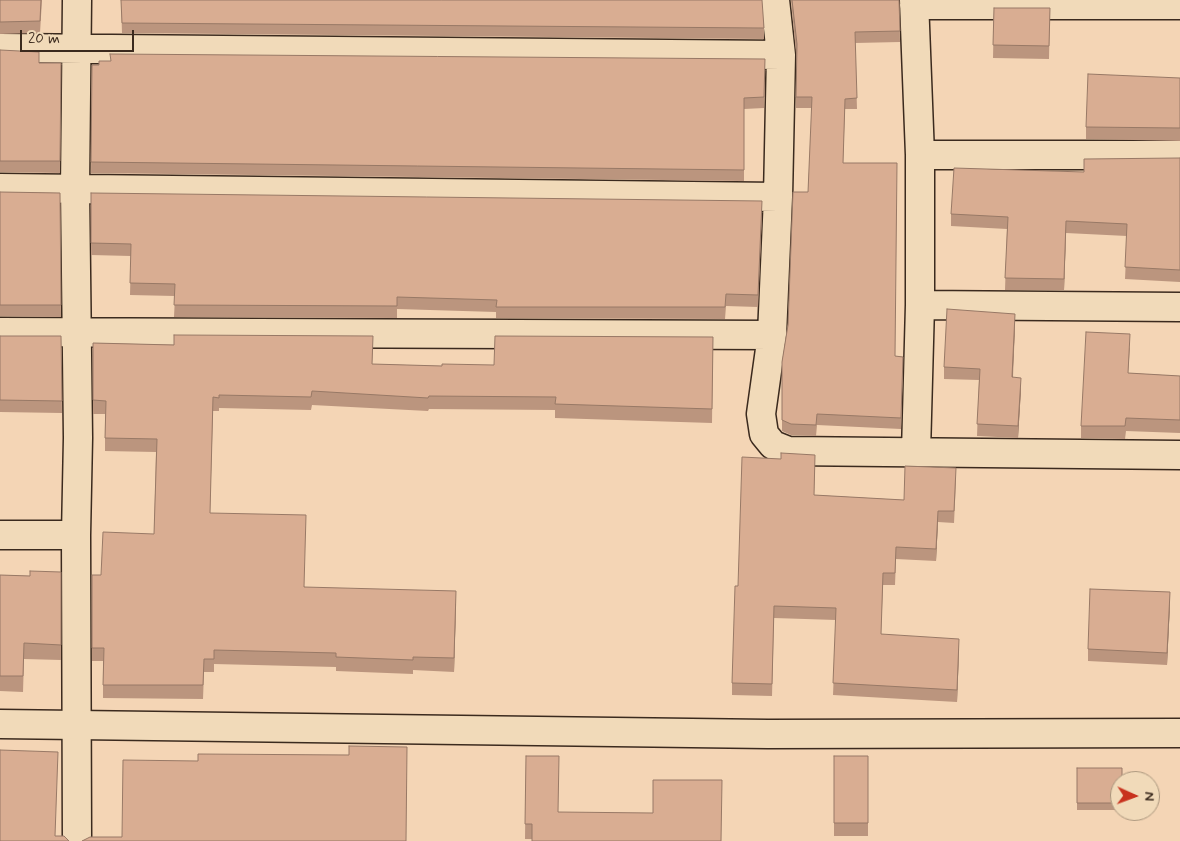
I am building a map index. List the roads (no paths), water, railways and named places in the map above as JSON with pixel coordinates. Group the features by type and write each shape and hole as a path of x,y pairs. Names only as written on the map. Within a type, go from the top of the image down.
{"street":[{"path":"77,0 75,188 78,438 76,535 77,841"},
{"path":"775,0 780,55 778,197 772,335 761,414 764,434 773,445 788,451 1180,455"},
{"path":"916,452 920,306 920,155 914,3 1180,5"},
{"path":"0,48 780,55"},
{"path":"920,155 1180,156"},
{"path":"0,188 778,197"},
{"path":"920,306 1180,307"},
{"path":"0,332 772,335"},
{"path":"0,535 76,535"},
{"path":"0,724 768,734 1180,733"}]}
